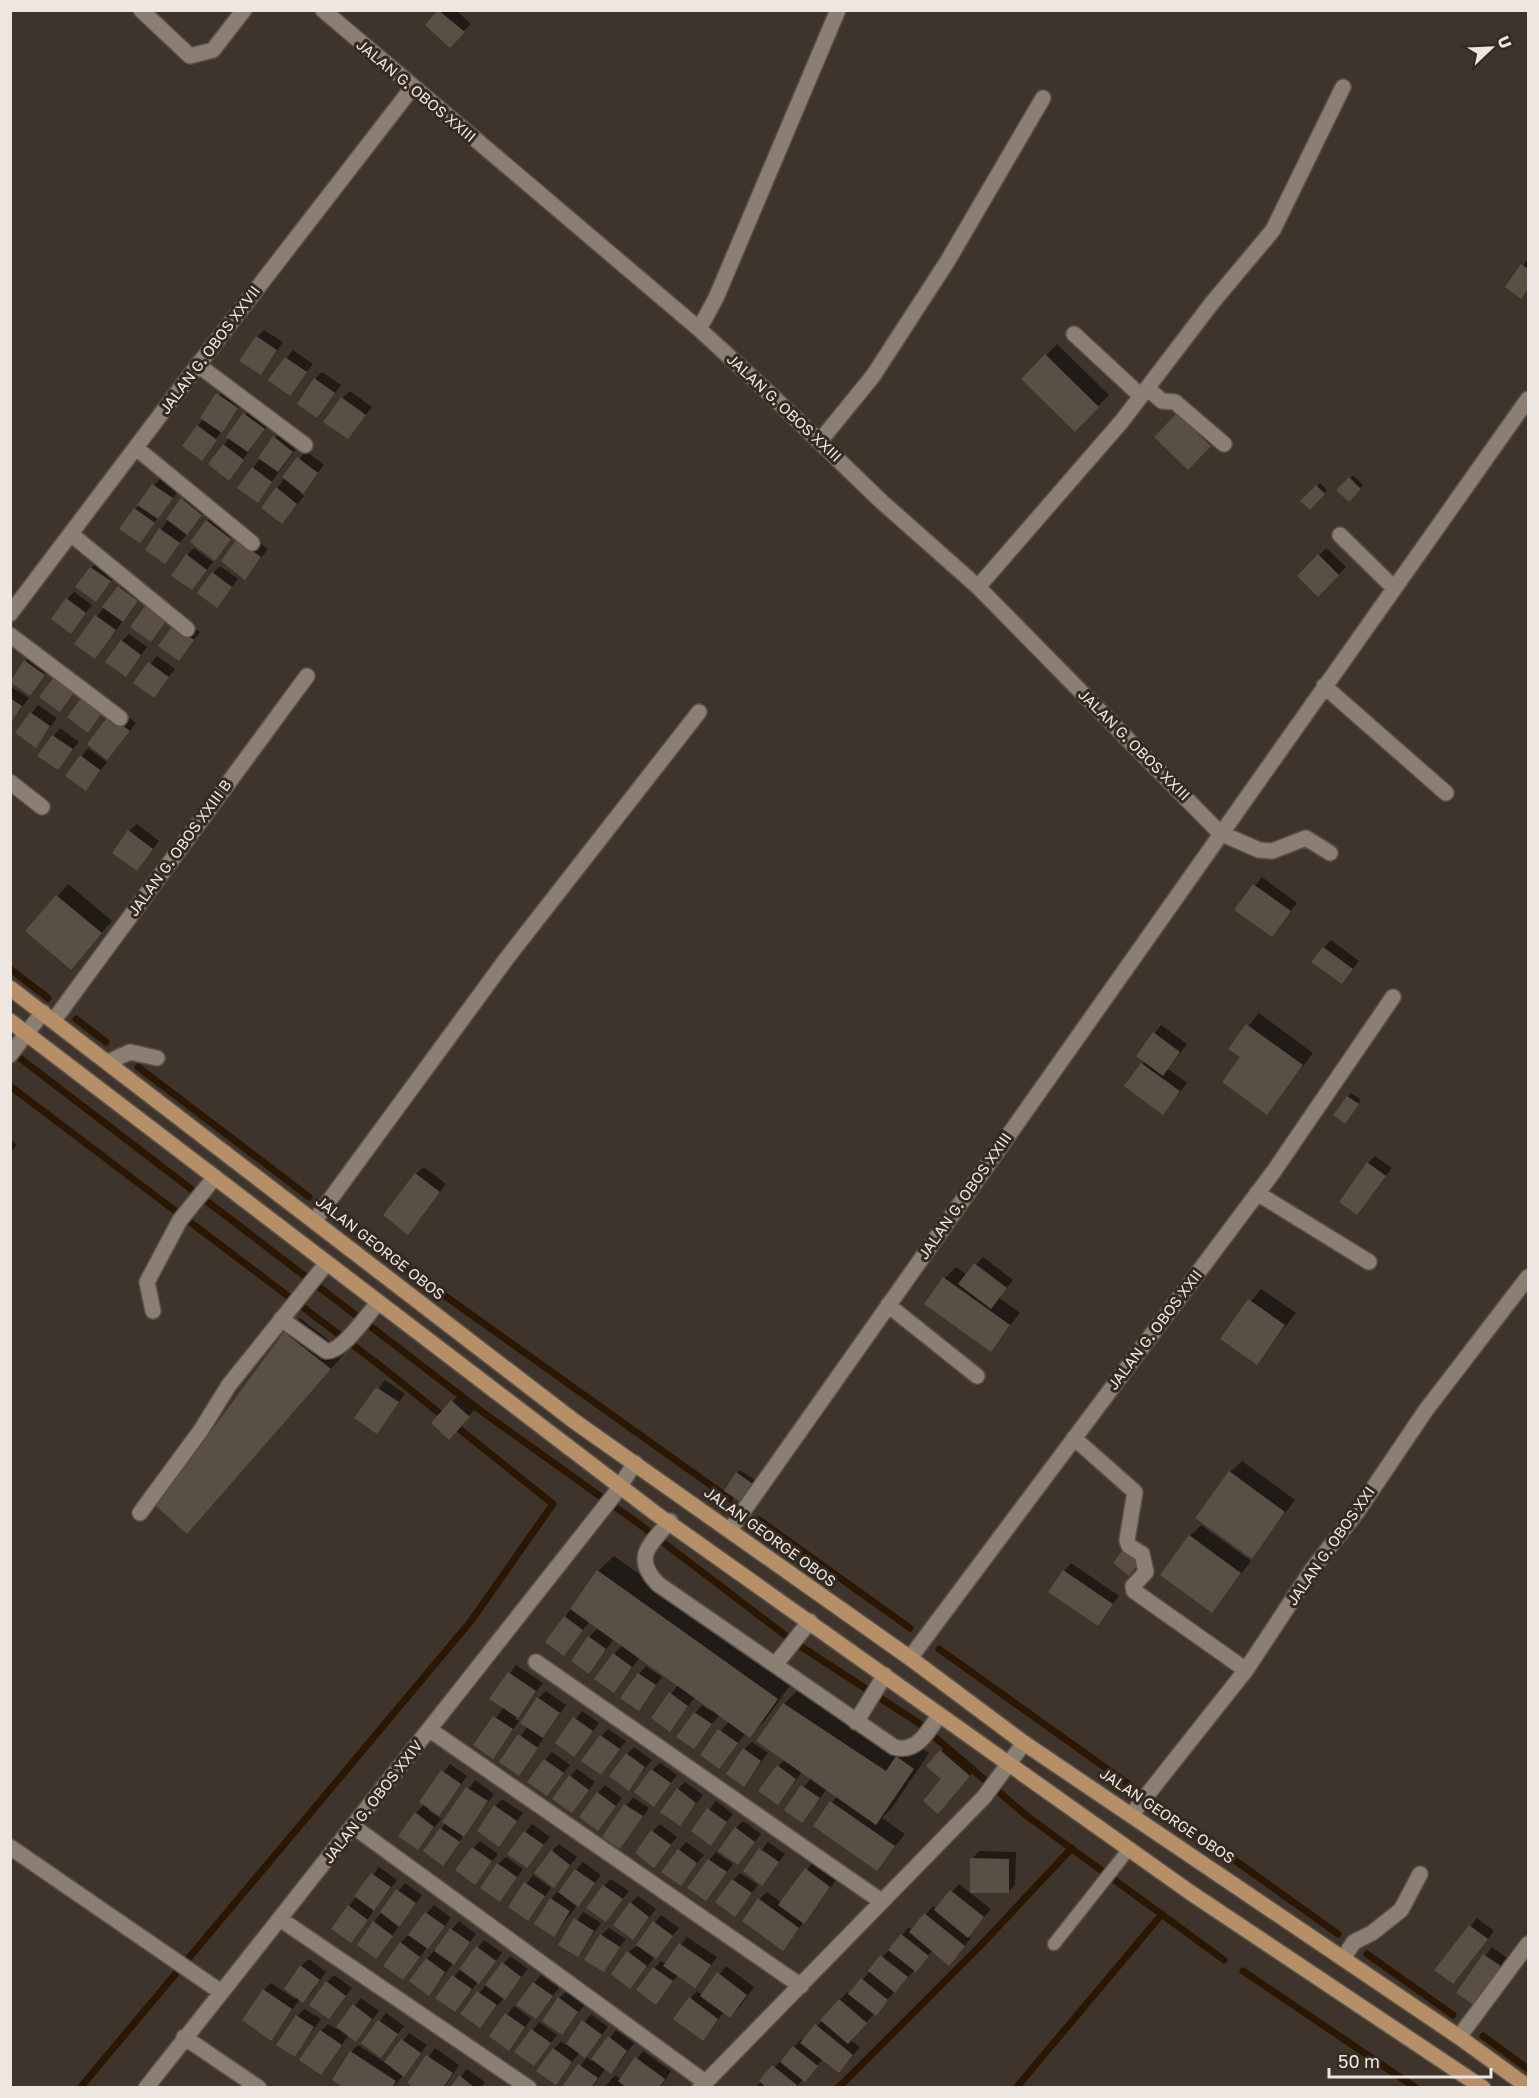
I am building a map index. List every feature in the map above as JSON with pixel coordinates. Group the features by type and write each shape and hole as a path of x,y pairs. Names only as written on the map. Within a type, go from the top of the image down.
{"main road":[{"name":"JALAN GEORGE OBOS","path":"10,988 574,1421 910,1658 1024,1743 1459,2037 1528,2087"},
{"path":"10,1021 24,1038 215,1177 617,1490 670,1521 885,1675 939,1715 1004,1771 1130,1849 1361,2008 1483,2088"}],"street":[{"path":"141,10 190,56 213,50 244,10"},
{"name":"JALAN G. OBOS XXIII","path":"322,10 699,329 882,502 978,587 1220,833"},
{"path":"699,329 716,298 838,10"},
{"path":"978,587 1144,392 1273,230 1343,87"},
{"name":"JALAN G. OBOS XXVII","path":"10,614 72,535 198,365 412,88"},
{"path":"820,441 873,376 947,262 1043,98"},
{"path":"1074,334 1144,392 1162,401 1175,402 1224,444"},
{"path":"198,365 305,446"},
{"name":"JALAN G. OBOS XXIII","path":"730,1530 1528,399"},
{"path":"136,448 252,543"},
{"path":"72,535 187,629"},
{"path":"1340,535 1394,588"},
{"path":"10,635 120,718"},
{"name":"JALAN G. OBOS XXIII B","path":"10,1055 24,1038 48,1016 307,676"},
{"path":"1324,686 1446,792"},
{"path":"315,1220 507,958 699,712"},
{"path":"10,782 42,807"},
{"path":"1220,833 1259,850 1272,850 1306,838 1330,854"},
{"name":"JALAN G. OBOS XXII","path":"910,1658 1257,1193 1393,997"},
{"path":"108,1062 130,1052 158,1058"},
{"path":"153,1311 147,1282 180,1220 215,1177"},
{"path":"1257,1193 1370,1262"},
{"path":"140,1513 201,1430 229,1385 327,1264"},
{"name":"JALAN G. OBOS XXI","path":"1132,1814 1246,1670 1314,1566 1357,1512 1426,1410 1528,1277"},
{"path":"281,1319 326,1351 336,1349 378,1303"},
{"path":"888,1305 977,1376"},
{"path":"1074,1438 1135,1492 1127,1540 1129,1546 1142,1554 1146,1563 1146,1572 1134,1586 1134,1591 1246,1670"},
{"name":"JALAN G. OBOS XXIV","path":"146,2088 184,2037 430,1730 598,1515 635,1463"},
{"path":"670,1521 656,1539 644,1564 647,1572 658,1584 856,1722 901,1749 912,1747 939,1715"},
{"path":"776,1665 810,1621"},
{"path":"536,1662 881,1901"},
{"path":"856,1722 885,1675"},
{"path":"430,1730 801,1986"},
{"path":"354,1827 703,2085 984,1797 1024,1743"},
{"path":"10,1847 221,1992"},
{"path":"1343,1958 1354,1942 1372,1932 1401,1910 1420,1874"},
{"path":"280,1919 529,2088"},
{"path":"1459,2037 1528,1944"},
{"path":"184,2037 259,2088"}],"lane":[{"path":"1054,1944 1130,1849"}],"building":[{"path":"438,10 465,32 450,48 425,25"},
{"path":"1521,264 1528,269 1528,289 1521,299 1505,287"},
{"path":"256,336 277,350 261,375 239,361"},
{"path":"1045,354 1099,407 1075,432 1021,379"},
{"path":"285,357 307,372 290,396 268,380"},
{"path":"314,378 335,393 317,418 297,404"},
{"path":"216,393 238,408 222,433 200,418"},
{"path":"341,397 366,415 348,439 323,422"},
{"path":"243,413 265,429 248,452 226,437"},
{"path":"1177,413 1211,446 1188,470 1154,437"},
{"path":"197,425 217,440 202,461 182,446"},
{"path":"273,436 293,452 278,472 258,458"},
{"path":"223,444 244,460 229,481 208,464"},
{"path":"297,457 318,473 303,494 282,477"},
{"path":"252,467 272,482 258,503 237,488"},
{"path":"1349,477 1361,489 1349,502 1336,490"},
{"path":"152,484 173,498 158,519 137,505"},
{"path":"1316,485 1325,494 1310,510 1300,501"},
{"path":"276,487 297,504 282,524 261,508"},
{"path":"181,498 202,515 187,535 166,519"},
{"path":"134,508 155,523 140,543 119,529"},
{"path":"206,520 231,539 215,561 190,542"},
{"path":"159,528 180,543 165,564 145,550"},
{"path":"237,539 261,557 245,580 221,561"},
{"path":"186,554 207,570 192,590 171,576"},
{"path":"1318,554 1339,575 1318,597 1297,576"},
{"path":"90,567 111,581 96,602 75,587"},
{"path":"212,572 232,587 217,608 197,593"},
{"path":"118,586 138,601 123,622 102,607"},
{"path":"66,598 86,613 71,634 51,619"},
{"path":"145,606 166,621 151,642 130,627"},
{"path":"95,615 116,630 95,659 74,644"},
{"path":"173,625 194,640 179,661 158,646"},
{"path":"121,640 141,655 126,677 105,662"},
{"path":"24,660 45,675 30,696 10,682"},
{"path":"148,662 169,677 154,698 133,683"},
{"path":"54,677 75,691 60,712 39,697"},
{"path":"82,697 103,711 88,733 67,717"},
{"path":"10,698 22,706 10,724"},
{"path":"30,712 50,726 36,748 15,733"},
{"path":"109,715 130,731 107,760 87,744"},
{"path":"52,735 73,749 58,770 37,756"},
{"path":"80,755 100,770 86,791 65,776"},
{"path":"128,830 153,849 137,871 112,853"},
{"path":"1253,884 1291,911 1272,937 1234,910"},
{"path":"56,895 102,933 71,970 25,931"},
{"path":"1323,947 1353,969 1342,984 1311,962"},
{"path":"1246,1024 1303,1065 1267,1115 1222,1082 1240,1057 1228,1049"},
{"path":"1153,1032 1180,1052 1163,1076 1136,1056"},
{"path":"1141,1063 1180,1091 1163,1115 1124,1086"},
{"path":"1347,1096 1359,1104 1345,1124 1333,1115"},
{"path":"1367,1162 1386,1176 1357,1215 1339,1202"},
{"path":"415,1173 440,1192 408,1235 383,1215"},
{"path":"974,1263 1007,1288 991,1309 958,1284"},
{"path":"943,1277 1010,1325 991,1352 924,1304"},
{"path":"1248,1299 1285,1325 1257,1365 1220,1339"},
{"path":"284,1332 331,1369 187,1534 156,1506"},
{"path":"376,1387 399,1402 377,1434 354,1418"},
{"path":"451,1400 470,1417 449,1440 431,1423"},
{"path":"1229,1471 1285,1512 1252,1559 1195,1518"},
{"path":"736,1472 753,1484 741,1502 724,1491"},
{"path":"1189,1535 1241,1573 1212,1613 1160,1575"},
{"path":"1125,1547 1141,1561 1129,1576 1113,1563"},
{"path":"597,1570 778,1699 750,1738 570,1609"},
{"path":"1063,1570 1113,1604 1098,1626 1048,1592"},
{"path":"564,1616 583,1630 564,1656 545,1642"},
{"path":"588,1636 606,1649 589,1674 571,1661"},
{"path":"613,1653 632,1667 614,1693 594,1679"},
{"path":"508,1672 536,1691 518,1718 489,1699"},
{"path":"638,1673 656,1685 639,1711 620,1698"},
{"path":"669,1692 688,1706 670,1732 651,1718"},
{"path":"537,1697 560,1713 543,1738 520,1723"},
{"path":"783,1703 886,1771 896,1756 914,1769 876,1825 756,1741"},
{"path":"694,1712 712,1724 694,1749 676,1737"},
{"path":"493,1716 513,1729 493,1759 473,1745"},
{"path":"573,1717 593,1731 574,1757 555,1743"},
{"path":"718,1729 738,1743 719,1769 700,1755"},
{"path":"518,1734 538,1748 519,1776 499,1762"},
{"path":"600,1735 620,1749 601,1775 581,1761"},
{"path":"743,1748 761,1761 744,1787 726,1774"},
{"path":"940,1750 970,1776 938,1814 923,1801 941,1779 926,1766"},
{"path":"626,1753 645,1767 629,1791 609,1776"},
{"path":"544,1759 564,1773 547,1796 527,1782"},
{"path":"777,1765 796,1779 778,1805 758,1791"},
{"path":"651,1769 671,1783 654,1807 634,1792"},
{"path":"441,1770 461,1784 439,1816 419,1802"},
{"path":"569,1775 589,1790 572,1813 552,1799"},
{"path":"801,1785 820,1798 802,1823 784,1810"},
{"path":"466,1787 488,1801 464,1837 442,1822"},
{"path":"677,1788 696,1803 680,1826 660,1812"},
{"path":"597,1792 616,1806 598,1831 579,1817"},
{"path":"830,1801 895,1846 877,1871 813,1826"},
{"path":"624,1804 643,1816 620,1849 602,1837"},
{"path":"494,1805 517,1821 499,1847 477,1831"},
{"path":"707,1808 727,1822 711,1846 691,1831"},
{"path":"415,1812 434,1827 418,1850 398,1836"},
{"path":"735,1827 755,1842 738,1865 718,1851"},
{"path":"440,1828 460,1842 443,1866 423,1851"},
{"path":"651,1830 671,1845 654,1868 635,1853"},
{"path":"524,1831 544,1845 527,1868 507,1854"},
{"path":"472,1847 492,1861 475,1885 455,1870"},
{"path":"759,1848 779,1862 762,1886 743,1871"},
{"path":"678,1849 697,1863 681,1886 661,1872"},
{"path":"551,1850 570,1865 554,1888 534,1873"},
{"path":"970,1858 1009,1859 1009,1893 970,1893"},
{"path":"708,1859 727,1872 706,1901 687,1888"},
{"path":"497,1863 517,1877 500,1902 480,1888"},
{"path":"805,1868 830,1887 804,1924 778,1905"},
{"path":"575,1869 595,1883 578,1907 558,1892"},
{"path":"371,1873 391,1887 374,1911 354,1896"},
{"path":"732,1879 752,1893 735,1917 715,1902"},
{"path":"524,1882 545,1896 528,1921 508,1907"},
{"path":"603,1885 623,1899 606,1922 586,1908"},
{"path":"396,1889 416,1903 399,1927 380,1912"},
{"path":"950,1890 984,1917 968,1938 934,1910"},
{"path":"550,1898 570,1911 554,1937 534,1924"},
{"path":"758,1898 799,1928 783,1951 742,1921"},
{"path":"630,1902 649,1917 633,1940 613,1925"},
{"path":"348,1905 368,1920 351,1943 331,1929"},
{"path":"425,1912 445,1926 428,1949 408,1935"},
{"path":"924,1913 965,1946 949,1966 909,1932"},
{"path":"574,1918 594,1931 578,1957 558,1945"},
{"path":"373,1921 393,1936 376,1959 357,1945"},
{"path":"653,1921 673,1936 656,1959 636,1945"},
{"path":"1469,1925 1488,1939 1453,1984 1434,1970"},
{"path":"450,1928 470,1942 454,1965 434,1951"},
{"path":"600,1934 620,1947 604,1972 584,1960"},
{"path":"901,1934 929,1956 916,1972 888,1950"},
{"path":"400,1942 420,1957 403,1980 383,1966"},
{"path":"679,1943 711,1965 695,1988 663,1966"},
{"path":"476,1946 496,1961 479,1984 459,1969"},
{"path":"627,1951 647,1966 630,1989 611,1974"},
{"path":"1483,1954 1501,1966 1474,2005 1456,1993"},
{"path":"880,1955 908,1977 895,1993 868,1971"},
{"path":"426,1958 445,1972 429,1996 409,1981"},
{"path":"502,1962 521,1977 505,2000 485,1985"},
{"path":"300,1965 320,1980 303,2003 284,1989"},
{"path":"653,1967 673,1981 656,2005 636,1990"},
{"path":"717,1972 747,1995 730,2018 700,1996"},
{"path":"452,1975 472,1989 455,2012 435,1998"},
{"path":"861,1978 888,2000 876,2016 848,1994"},
{"path":"326,1981 346,1996 329,2019 309,2005"},
{"path":"533,1982 553,1996 536,2019 516,2005"},
{"path":"263,1989 292,2009 271,2041 242,2020"},
{"path":"477,1991 497,2005 480,2028 460,2014"},
{"path":"558,1997 578,2012 562,2035 542,2021"},
{"path":"689,1997 718,2019 703,2041 673,2019"},
{"path":"839,1999 867,2023 848,2044 820,2020"},
{"path":"353,2004 372,2019 356,2042 336,2027"},
{"path":"505,2013 525,2027 509,2051 489,2036"},
{"path":"296,2015 314,2027 295,2057 276,2045"},
{"path":"378,2020 398,2034 381,2058 361,2043"},
{"path":"582,2020 602,2035 585,2058 566,2044"},
{"path":"815,2024 853,2055 839,2073 800,2043"},
{"path":"531,2029 551,2043 534,2066 514,2052"},
{"path":"320,2030 342,2045 321,2075 299,2060"},
{"path":"608,2036 627,2051 611,2074 591,2059"},
{"path":"401,2039 421,2053 404,2077 384,2062"},
{"path":"793,2046 818,2066 805,2082 780,2062"},
{"path":"553,2048 572,2062 556,2085 536,2071"},
{"path":"350,2051 396,2081 392,2088 344,2088 332,2080"},
{"path":"426,2055 453,2073 443,2088 414,2088 407,2083"},
{"path":"635,2057 665,2079 659,2088 627,2088 618,2081"},
{"path":"578,2064 598,2078 591,2088 561,2088"},
{"path":"772,2065 797,2085 795,2088 767,2088 759,2081"},
{"path":"459,2075 475,2088 450,2088"}],"waterway":[{"path":"10,969 48,998"},
{"path":"76,1019 106,1042"},
{"path":"12,1052 481,1411 639,1524 794,1642 917,1722 1027,1816 1224,1960"},
{"path":"138,1067 309,1197"},
{"path":"10,1086 378,1364 553,1504 471,1621 80,2088"},
{"path":"340,1221 730,1499"},
{"path":"759,1520 910,1628"},
{"path":"939,1649 1131,1786"},
{"path":"1160,1807 1338,1934"},
{"path":"838,2088 981,1945 1072,1848"},
{"path":"1016,2088 1162,1914"},
{"path":"1367,1954 1453,2015"},
{"path":"1243,1971 1416,2088"},
{"path":"1483,2036 1528,2069"}]}
